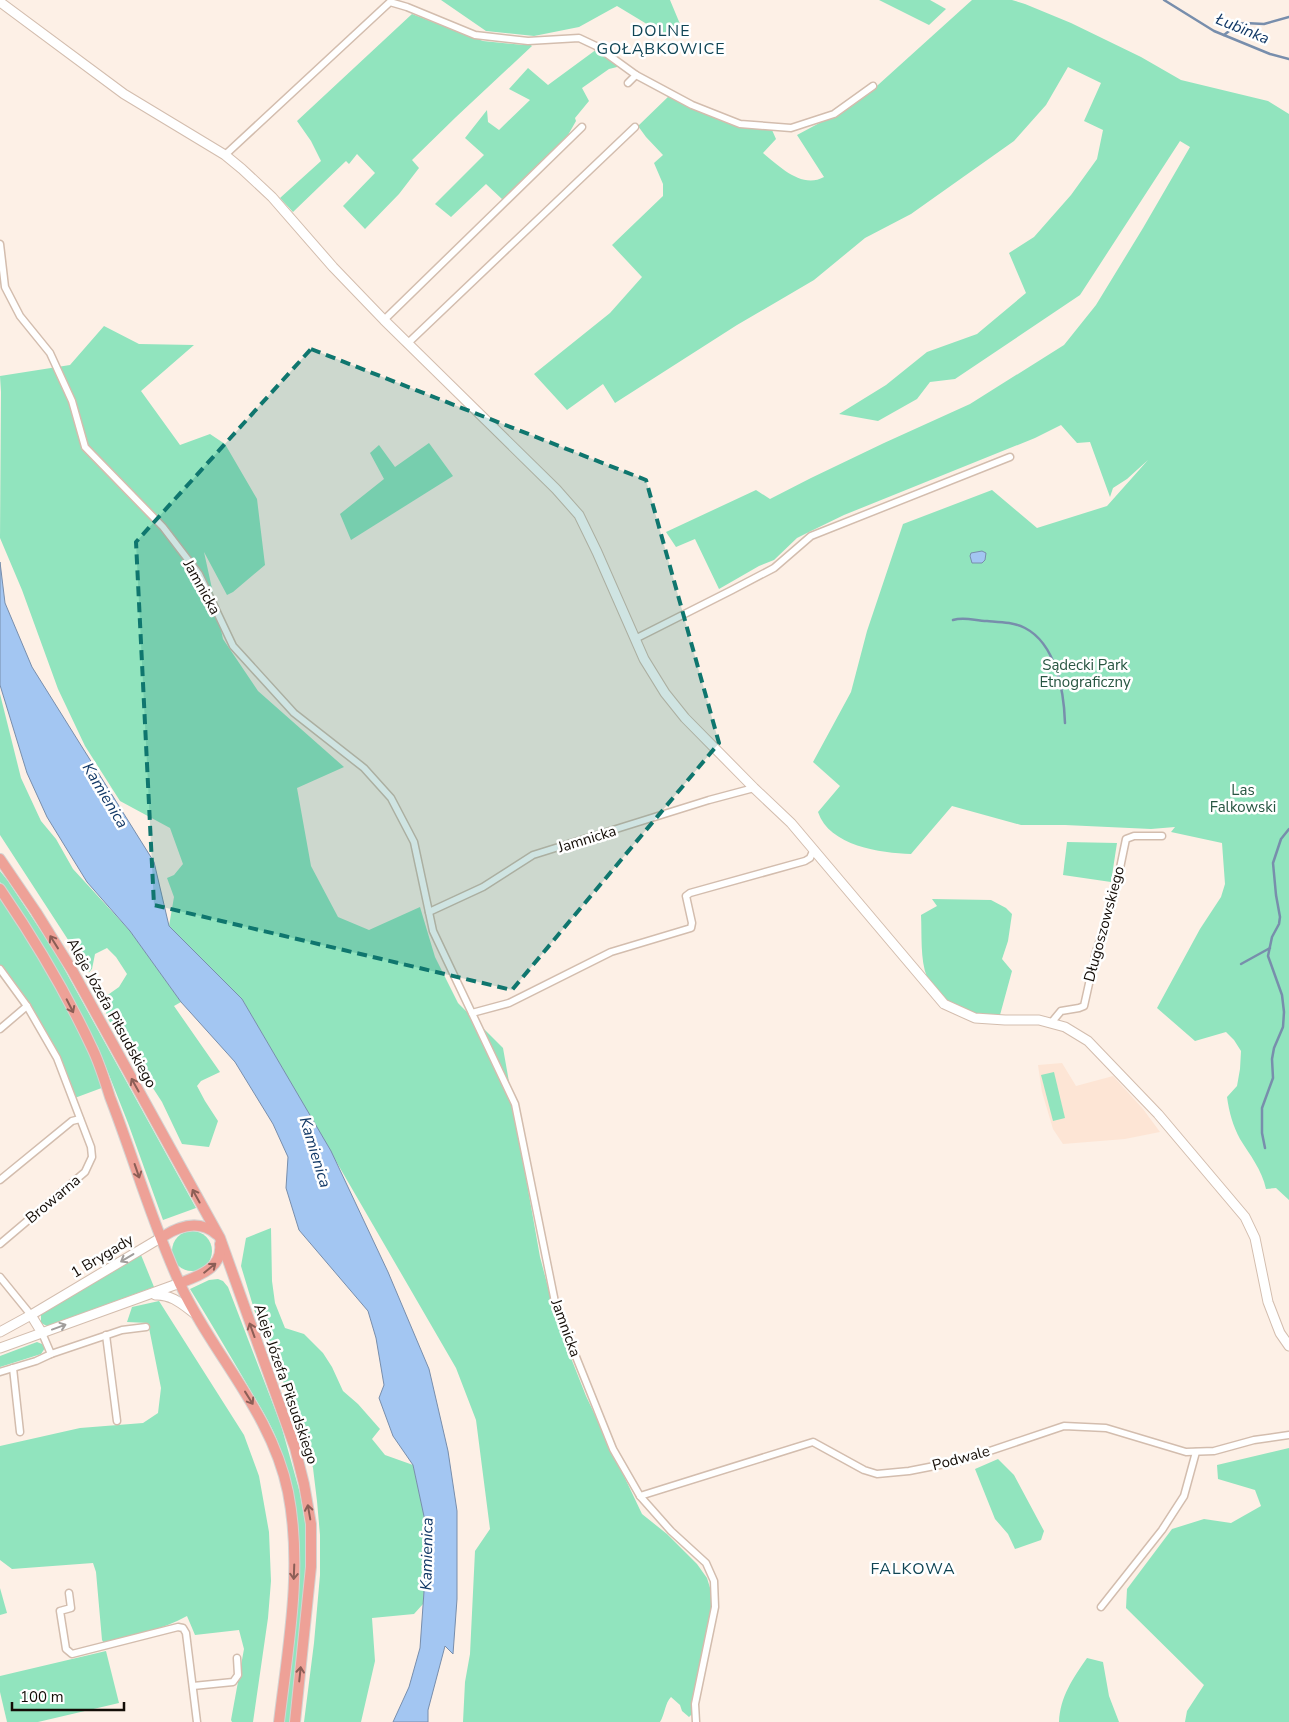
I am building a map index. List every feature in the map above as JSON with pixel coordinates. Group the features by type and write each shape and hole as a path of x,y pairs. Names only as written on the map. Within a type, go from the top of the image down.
{"main road":[{"name":"Aleje Józefa Piłsudskiego","path":"0,859 72,970 220,1238 294,1448 304,1484 311,1524 312,1568 295,1722"},
{"name":"Aleje Józefa Piłsudskiego","path":"0,889 33,938 94,1051 180,1283 198,1317 266,1429 278,1455 294,1528 294,1574 280,1722"},
{"name":"1 Brygady","path":"162,1237 188,1225 198,1225 208,1228 220,1238"},
{"path":"180,1283 203,1274 217,1263 221,1248 220,1238"}],"street":[{"path":"0,2 124,94 225,155 242,169 272,197 333,267 384,320 556,489 578,516 597,552 646,663 664,693 684,718 791,823 944,1004 975,1018 1039,1020 1065,1027 1088,1041 1158,1114 1245,1217 1256,1238 1268,1302 1280,1333 1289,1346"},
{"path":"225,155 390,2 475,35 528,40 579,38 596,46 636,75 692,105 740,124 791,128 834,114 873,86"},
{"path":"628,84 636,75"},
{"path":"384,320 582,128"},
{"path":"408,344 635,128"},
{"name":"Jamnicka","path":"0,244 5,287 20,316 50,353 72,401 85,447 163,527 198,574 233,646 294,713 364,768 391,798 414,842 433,931 515,1104 556,1307 613,1449 640,1496 671,1531 706,1563 714,1581 715,1607 695,1704 696,1722"},
{"path":"635,639 774,568 811,536 1010,457"},
{"name":"Jamnicka","path":"429,912 483,887 533,855 709,800 754,788"},
{"name":"Długoszowskiego","path":"1051,1024 1061,1012 1084,1006 1096,952 1114,897 1126,839 1134,836 1162,836"},
{"path":"472,1013 509,1003 611,952 691,928 692,923 686,896 690,893 805,861 810,858 814,849"},
{"name":"Browarna","path":"0,969 27,1006 57,1058 91,1148 92,1157 85,1172 0,1244"},
{"path":"0,1029 27,1006"},
{"path":"0,1180 72,1121 80,1119"},
{"name":"1 Brygady","path":"0,1332 162,1237"},
{"path":"0,1277 31,1315 42,1333 51,1354"},
{"path":"0,1348 180,1283"},
{"path":"147,1296 164,1295 181,1302 198,1317"},
{"path":"0,1372 122,1330 146,1327"},
{"path":"106,1335 117,1421"},
{"path":"13,1368 20,1432"},
{"name":"Podwale","path":"640,1496 813,1442 864,1470 877,1474 908,1471 960,1461 1064,1426 1106,1428 1186,1452 1214,1450 1254,1440 1289,1435"},
{"path":"1101,1607 1157,1536 1185,1494 1196,1452"},
{"path":"69,1593 71,1608 60,1611 66,1650 72,1654 178,1627 183,1628 186,1633 197,1722"},
{"path":"193,1686 232,1682 238,1675 237,1658"}],"highlighted area":[{"path":"311,349 646,480 719,743 512,990 154,905 136,542"}],"shaded area":[{"path":"1062,1063 1076,1086 1113,1076 1143,1109 1160,1132 1125,1139 1063,1144 1053,1129 1042,1092 1038,1065"}],"green space":[{"path":"441,0 670,0 680,24 665,35 617,6 579,27 534,36 486,31"},
{"path":"879,0 930,0 946,9 929,25"},
{"path":"972,0 1012,0 1025,4 1071,23 1141,57 1181,80 1268,101 1289,114 1289,1200 1276,1188 1266,1189 1259,1169 1233,1124 1227,1097 1237,1086 1241,1051 1234,1040 1226,1032 1195,1041 1157,1008 1200,929 1221,897 1225,884 1222,843 1171,832 1175,827 1151,829 1021,825 952,806 911,854 885,852 844,840 824,824 818,812 840,786 813,762 851,692 867,631 903,524 992,490 1037,528 1107,506 1148,460 1127,479 1113,488 1110,497 1090,442 1077,443 1061,425 1035,438 844,515 797,538 774,560 759,566 719,589 695,539 676,547 666,532 756,490 770,499 884,443 970,404 1064,345 1096,305 1190,147 1180,141 1080,295 955,379 930,382 917,399 878,421 839,414 886,385 927,352 977,334 1026,293 1009,253 1034,237 1071,195 1097,159 1103,130 1084,121 1101,83 1068,67 1046,105 1014,141 911,214 865,238 814,280 737,325 615,403 603,384 567,410 534,374 610,313 642,277 612,245 663,196 663,184 654,163 663,155 638,126 670,95 732,124 772,130 776,139 763,153 792,175 808,180 816,180 824,177 797,135 853,105 868,94"},
{"path":"412,14 483,41 524,45 527,42 532,46 412,160 419,168 399,194 365,229 343,206 375,173 357,154 349,164 346,161 293,212 280,198 321,161 311,141 297,121"},
{"path":"597,49 621,66 609,69 582,88 589,101 575,118 576,121 568,135 503,200 486,184 451,217 435,204 484,155 465,138 487,110 488,122 499,130 530,100 509,89 528,68 548,85"},
{"path":"104,326 139,344 194,345 141,391 180,445 210,434 225,444 257,499 265,565 227,595 204,552 223,639 258,691 344,767 297,788 311,866 338,917 369,930 420,907 435,957 458,1003 503,1048 540,1257 558,1325 586,1396 642,1514 667,1534 697,1564 707,1578 711,1591 711,1613 692,1714 689,1717 671,1697 667,1702 660,1722 463,1722 465,1682 470,1654 475,1551 490,1529 476,1420 456,1368 242,999 169,926 174,897 167,878 174,875 183,864 170,828 120,801 85,746 58,689 22,590 0,538 0,376 70,365"},
{"path":"429,443 453,476 351,540 340,514 384,479 370,453 379,445 395,467"},
{"path":"0,694 21,778 41,821 56,839 73,869 130,931 181,1002 174,1006 220,1072 201,1081 197,1086 218,1121 209,1147 182,1144 162,1102 108,1019 102,999 119,987 127,974 116,957 107,948 95,954 92,969 89,972 0,835"},
{"path":"1067,842 1117,843 1111,882 1063,875"},
{"path":"0,871 55,952 196,1208 163,1220 98,1047 44,949 0,882"},
{"path":"0,890 49,967 107,1086 72,1099 57,1058 38,1026 0,971"},
{"path":"932,899 991,900 1006,908 1012,914 1008,941 1002,959 1012,971 1000,1015 980,1014 957,1006 942,997 931,984 923,963 921,915 937,906"},
{"path":"1054,1072 1065,1118 1053,1121 1041,1075"},
{"path":"271,1228 272,1281 275,1303 285,1328 304,1334 323,1353 343,1391 358,1404 380,1429 372,1439 385,1455 413,1465 429,1535 423,1604 414,1614 372,1618 375,1661 361,1722 304,1722 320,1575 320,1535 313,1468 304,1432 257,1319 241,1266 246,1238"},
{"path":"192,1231 206,1237 212,1251 206,1265 192,1271 178,1265 172,1251 178,1237"},
{"path":"141,1255 154,1287 47,1326 41,1323 43,1312"},
{"path":"218,1279 223,1281 228,1287 281,1425 300,1493 305,1522 307,1560 290,1722 284,1722 293,1653 298,1584 299,1550 296,1516 290,1482 273,1430 190,1289 209,1280"},
{"path":"159,1301 244,1435 259,1476 269,1532 271,1581 268,1618 253,1722 232,1722 231,1720 244,1649 239,1630 195,1635 187,1616 157,1629 104,1643 102,1640 96,1572 93,1563 12,1569 0,1560 0,1446 80,1428 143,1423 158,1413 161,1388 148,1323 127,1322 132,1307"},
{"path":"37,1342 45,1348 41,1354 0,1367 0,1356"},
{"path":"1289,1448 1289,1722 1185,1722 1187,1711 1204,1685 1126,1608 1127,1589 1172,1529 1204,1519 1231,1523 1261,1506 1255,1490 1218,1479 1217,1465"},
{"path":"998,1459 1014,1475 1044,1531 1041,1540 1015,1549 1008,1534 995,1519 975,1469"},
{"path":"0,1588 7,1613 0,1615"},
{"path":"106,1651 119,1703 38,1722 7,1722 0,1692 0,1676"},
{"path":"1087,1658 1103,1662 1109,1696 1119,1722 1059,1722 1062,1704 1072,1680"}],"water":[{"path":"982,551 986,553 985,560 982,563 972,563 971,553"},
{"name":"Kamienica","path":"0,562 5,603 32,667 154,862 169,926 242,999 331,1151 388,1272 429,1369 448,1451 457,1511 457,1599 453,1654 445,1646 428,1710 428,1722 393,1722 409,1687 420,1648 428,1535 413,1465 393,1436 379,1398 384,1385 376,1338 368,1311 299,1230 286,1188 288,1157 273,1124 235,1062 181,1002 130,931 87,882 47,817 27,773 0,685"}],"waterway":[{"name":"Łubinka","path":"1164,0 1214,31 1270,54 1289,59"},
{"path":"1224,35 1238,24 1264,24 1289,17"},
{"path":"953,620 966,619 1011,623 1025,628 1036,635 1044,645 1056,669 1063,697 1065,723"},
{"path":"1265,1148 1262,1133 1262,1108 1273,1078 1272,1059 1274,1048 1283,1027 1284,1012 1282,995 1268,956 1272,937 1279,924 1280,917 1273,863 1281,839 1289,829"},
{"path":"1241,964 1270,948"}],"district":[{"name":"DOLNE GOŁĄBKOWICE","path":"661,39"},
{"name":"FALKOWA","path":"913,1568"}],"park label":[{"name":"Sądecki Park Etnograficzny","path":"1085,674"},
{"name":"Las Falkowski","path":"1243,798"}]}
